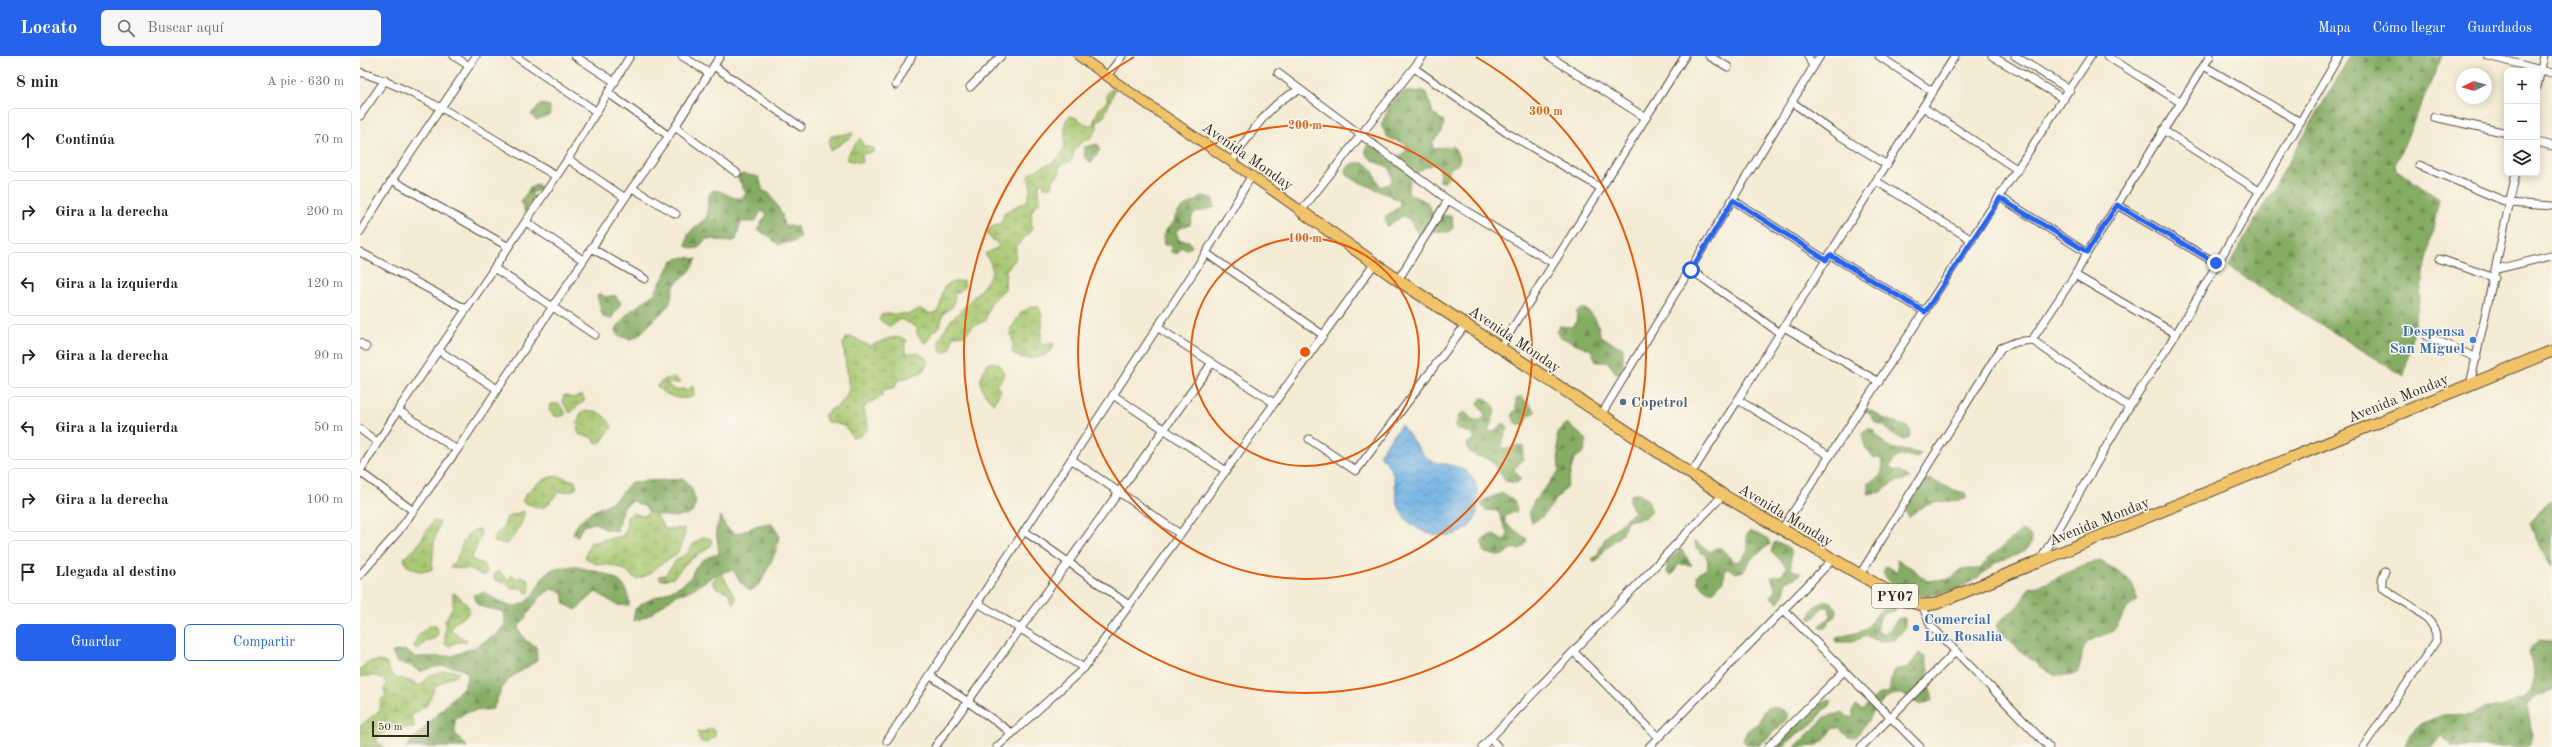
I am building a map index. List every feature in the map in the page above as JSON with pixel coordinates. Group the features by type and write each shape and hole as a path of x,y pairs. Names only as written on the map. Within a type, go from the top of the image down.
{"highway":[{"name":"Avenida Monday","path":"1301,211 1398,280 1723,495 1859,576 1905,600 1922,605 1935,604 2552,351"}],"main road":[{"name":"Avenida Monday","path":"1079,56 1252,175 1301,211"}],"street":[{"path":"454,56 469,66"},
{"path":"360,232 392,180 476,56"},
{"path":"515,56 597,112"},
{"path":"575,56 615,82"},
{"path":"412,510 360,471 377,442 494,268 507,246 526,222 568,159 630,56"},
{"path":"682,56 709,73"},
{"path":"360,575 363,564 376,559 457,450 624,198 669,136 720,56"},
{"path":"896,85 912,56"},
{"path":"970,87 1001,56"},
{"path":"1106,76 1122,56"},
{"path":"1301,211 1362,136 1423,56"},
{"path":"1549,56 1646,118"},
{"path":"1500,348 1685,56"},
{"path":"1709,56 1728,67"},
{"path":"1808,56 1813,67"},
{"path":"1601,415 1691,270 1820,56"},
{"path":"1879,56 1933,92"},
{"path":"1691,474 1956,56"},
{"path":"1992,56 2064,99"},
{"path":"2014,56 2070,90"},
{"path":"1782,530 2000,198 2091,56"},
{"path":"2107,56 2180,102"},
{"path":"2032,340 2075,275 2087,252 2210,56"},
{"path":"2040,561 2129,407 2176,334 2216,263 2339,56"},
{"path":"2488,56 2552,73"},
{"path":"2540,74 2544,56"},
{"path":"714,66 801,127"},
{"path":"2204,66 2300,122"},
{"path":"1414,68 1504,131 1601,188"},
{"path":"360,72 385,80 440,109 556,176"},
{"path":"1278,73 1448,200 1553,263"},
{"path":"360,116 385,80"},
{"path":"1231,162 1248,138 1287,94 1300,90"},
{"path":"608,94 669,136"},
{"path":"1792,102 1832,131 1887,165"},
{"path":"1923,107 2018,170"},
{"path":"2434,117 2504,132"},
{"path":"675,127 737,173"},
{"path":"2163,130 2259,191"},
{"path":"2540,143 2552,146"},
{"path":"568,159 624,198"},
{"path":"2420,165 2509,203 2552,206"},
{"path":"887,740 931,676 1206,253 1252,175"},
{"path":"2470,385 2497,269 2515,176"},
{"path":"392,180 507,246"},
{"path":"1876,181 1972,240"},
{"path":"632,188 676,214"},
{"path":"2000,198 2087,252"},
{"path":"1398,280 1448,200"},
{"path":"1733,200 1828,257 1925,312"},
{"path":"2117,205 2216,263"},
{"path":"526,222 583,260"},
{"path":"592,248 645,279"},
{"path":"360,252 466,309"},
{"path":"1206,253 1323,335"},
{"path":"2497,269 2551,256"},
{"path":"2440,259 2495,278"},
{"path":"997,747 1084,668 1375,263"},
{"path":"494,268 595,335"},
{"path":"1691,270 1782,330 1879,382"},
{"path":"2075,275 2176,334"},
{"path":"1309,439 1356,471 1466,324"},
{"path":"1157,327 1274,403"},
{"path":"2427,336 2477,358"},
{"path":"1859,576 2001,348 2016,342 2032,340 2129,407"},
{"path":"438,350 497,389"},
{"path":"935,747 1212,363"},
{"path":"1113,395 1226,471"},
{"path":"1738,400 1830,456"},
{"path":"398,410 457,450"},
{"path":"360,430 377,442"},
{"path":"1071,459 1180,534"},
{"path":"1482,747 1575,653 1723,495"},
{"path":"1024,531 1129,605"},
{"path":"1648,747 1832,560"},
{"path":"2363,747 2436,641 2437,632 2431,621 2382,587 2382,580 2385,571"},
{"path":"978,603 1084,668"},
{"path":"1922,605 1931,626 2049,747"},
{"path":"1783,609 1920,747"},
{"path":"1861,747 1956,651"},
{"path":"1575,653 1658,737"},
{"path":"1768,747 1844,670"},
{"path":"931,676 1012,733"},
{"path":"1490,738 1498,747"}],"green space":[{"path":"2350,56 2442,56 2394,168 2439,199 2404,376 2228,267"},
{"path":"1111,89 1114,90 1113,94 1104,116 1097,122 1097,129 1089,140 1083,141 1074,150 1072,160 1059,166 1060,173 1053,180 1052,187 1045,187 1042,182 1039,184 1040,201 1031,212 1032,229 1016,247 1015,260 1006,270 1005,289 991,302 985,321 973,326 965,335 953,336 951,348 947,352 941,352 939,339 942,334 952,319 982,288 991,275 992,270 990,262 985,254 1000,246 985,233 990,228 1001,223 1005,212 1027,201 1031,189 1028,176 1032,172 1056,160 1060,156 1064,147 1066,120 1070,116 1092,126 1099,109 1107,101 1107,94"},
{"path":"1424,91 1428,96 1433,114 1444,121 1442,132 1433,141 1433,149 1453,146 1460,157 1459,163 1449,170 1450,177 1445,182 1439,181 1440,168 1435,164 1419,171 1411,179 1408,188 1409,194 1427,202 1433,215 1452,216 1453,228 1448,232 1436,231 1419,236 1409,219 1403,216 1387,226 1385,217 1400,206 1399,200 1353,179 1347,175 1346,169 1351,164 1364,163 1371,168 1381,187 1392,182 1390,168 1372,160 1366,154 1366,147 1370,142 1376,141 1389,161 1395,160 1406,151 1406,144 1388,138 1381,125 1390,105 1403,92"},
{"path":"541,104 550,106 550,115 536,120 531,114"},
{"path":"853,133 852,136 830,151 829,142 831,136"},
{"path":"860,138 863,145 875,149 873,152 862,154 863,163 847,160 847,155"},
{"path":"1098,144 1100,150 1091,163 1085,158 1084,147"},
{"path":"744,174 759,177 763,191 769,193 782,214 784,226 797,226 800,238 795,241 778,245 769,236 757,230 767,214 761,211 755,222 741,222 736,240 725,242 714,239 706,239 698,248 692,249 686,246 688,234 707,217 708,196 713,190 717,190 734,198 742,198 746,193 737,176"},
{"path":"538,184 540,190 531,193 535,198 534,204 529,203 525,213 521,201 530,188"},
{"path":"1203,196 1212,198 1215,207 1193,214 1190,225 1184,226 1176,231 1179,240 1189,241 1192,247 1187,249 1181,247 1177,254 1171,252 1170,245 1164,245 1163,242 1165,232 1174,222 1175,217 1181,209"},
{"path":"685,257 697,259 690,271 675,284 669,305 637,337 630,339 618,336 615,330 628,313 654,294 673,260"},
{"path":"963,281 965,287 955,294 953,306 943,314 940,326 931,333 930,340 925,344 917,334 917,327 900,319 891,327 879,320 882,314 908,314 920,309 931,314 937,312 945,287 954,282"},
{"path":"600,293 605,297 615,295 621,303 611,319 603,317 597,295"},
{"path":"1032,306 1039,307 1041,312 1042,326 1040,344 1053,343 1053,349 1049,353 1039,357 1027,358 1017,356 1012,353 1013,342 1010,330 1021,313"},
{"path":"1584,308 1591,313 1596,320 1600,337 1623,348 1623,367 1620,372 1616,373 1608,362 1596,362 1591,350 1560,337 1556,332 1559,326 1571,327 1576,323 1577,311"},
{"path":"853,337 869,346 892,338 902,338 907,340 904,346 906,353 918,353 929,361 922,372 897,381 895,387 883,390 882,396 866,405 863,411 868,423 868,429 858,437 852,437 847,429 842,425 827,422 824,415 842,402 847,394 849,388 843,343 846,338"},
{"path":"993,362 999,364 1004,373 1002,379 996,386 1001,390 994,404 985,394 981,386 981,377 987,364"},
{"path":"675,378 681,383 666,383 664,388 667,388 667,384 675,390 684,389 685,391 693,386 694,395 685,398 676,398 666,394 658,388 657,385 665,379"},
{"path":"564,395 573,398 582,395 585,400 570,413 562,401"},
{"path":"1521,396 1535,410 1535,413 1529,415 1524,426 1515,423 1512,414 1516,409 1516,399"},
{"path":"1481,398 1487,399 1496,408 1488,432 1494,431 1504,423 1508,428 1501,445 1505,450 1517,445 1524,446 1523,459 1514,469 1521,479 1517,483 1505,481 1491,460 1472,454 1467,443 1475,439 1472,434 1455,428 1459,415 1465,412 1474,421 1481,421 1485,415 1478,404"},
{"path":"550,404 559,404 565,412 565,415 559,417 553,415 549,410"},
{"path":"1866,408 1885,419 1908,427 1911,432 1909,439 1903,439 1890,433 1885,426 1876,423 1870,414 1864,411"},
{"path":"587,411 602,414 612,427 601,442 595,442 592,437 580,435 578,433 578,424 581,413"},
{"path":"1567,423 1587,440 1584,452 1574,459 1567,486 1543,516 1532,523 1529,512 1534,501 1559,471 1557,433"},
{"path":"1866,429 1872,429 1888,446 1921,454 1916,458 1904,455 1900,456 1892,462 1890,467 1895,471 1900,471 1910,478 1892,483 1882,492 1868,494 1869,483 1881,476 1883,464 1880,458 1874,458 1865,447 1862,434"},
{"path":"557,476 575,481 577,488 572,491 559,492 546,506 541,508 522,502 524,497 536,484"},
{"path":"684,479 692,489 696,502 692,513 676,517 665,516 649,512 645,507 633,501 623,507 617,531 605,529 595,523 583,526 577,537 573,533 576,526 584,517 614,500 631,482"},
{"path":"1930,479 1965,493 1966,499 1928,505 1915,512 1909,518 1906,513 1906,507 1910,494 1919,484"},
{"path":"1502,493 1512,500 1516,505 1517,511 1505,516 1505,523 1527,539 1524,546 1519,550 1512,549 1501,556 1498,556 1485,553 1481,541 1492,534 1504,540 1508,535 1498,511 1485,510 1481,505 1484,500"},
{"path":"1637,493 1648,499 1652,512 1647,517 1627,521 1621,535 1606,548 1595,563 1592,559 1597,555 1606,537 1634,511 1629,501 1631,495"},
{"path":"2552,500 2552,566 2540,549 2530,523 2547,503"},
{"path":"524,511 521,524 507,544 494,542 494,536 503,528 507,517"},
{"path":"649,512 655,513 665,529 684,528 685,534 678,552 648,575 637,579 618,567 596,564 585,557 590,543 622,536 626,530 627,517 632,513 644,516"},
{"path":"721,516 726,527 736,534 757,525 772,524 779,535 777,549 760,584 750,591 740,582 733,570 725,572 714,576 689,591 677,595 646,617 633,621 635,609 683,584 690,578 700,562 719,554 716,529"},
{"path":"433,521 440,522 434,541 432,569 425,571 416,570 406,565 404,558 416,548"},
{"path":"480,529 481,536 471,559 483,564 487,570 484,576 472,570 450,567 458,557 468,535 473,531"},
{"path":"1749,531 1767,538 1770,544 1750,560 1744,571 1736,573 1731,569 1725,569 1724,581 1714,591 1708,592 1698,583 1697,575 1707,568 1708,561 1707,558 1696,548 1695,541 1710,552 1715,548 1721,548 1734,562 1740,561 1748,550 1746,536"},
{"path":"2020,531 2029,534 2032,542 2023,552 1999,561 1975,579 1949,591 1923,595 1910,594 1898,590 1889,583 1883,572 1886,566 1898,572 1897,560 1912,568 1927,581 1952,578 1961,569 1980,569 1988,559"},
{"path":"704,537 711,539 712,545 686,563 673,578 661,580 659,576 665,575 677,559 687,554 694,543"},
{"path":"1777,542 1786,546 1791,552 1791,569 1801,573 1796,578 1786,581 1784,594 1778,602 1771,597 1776,590 1771,577 1782,575 1787,567 1771,551 1774,543"},
{"path":"1681,549 1692,565 1679,564 1672,575 1667,573 1667,562"},
{"path":"2100,561 2119,572 2129,580 2133,585 2137,600 2127,609 2114,631 2087,643 2084,647 2077,673 2068,675 2053,674 2032,660 1999,631 1996,626 2021,602 2028,588 2046,583 2081,566"},
{"path":"573,566 602,573 619,581 628,595 629,606 617,605 596,592 576,610 565,604 563,592 551,589 540,597 518,628 525,640 536,646 537,660 509,679 501,691 493,709 466,712 455,720 455,733 467,747 406,747 465,685 468,673 451,666 433,668 420,672 410,665 397,663 392,652 404,650 415,657 452,656 475,647 497,634 505,624 504,612 479,606 473,595 484,592 505,604 517,606 523,604 529,599 549,571"},
{"path":"499,571 508,580 512,575 517,579 522,577 528,579 530,592 526,593 523,588 510,588 507,583 495,580 494,574"},
{"path":"721,572 736,599 734,604 728,592 716,588 712,582"},
{"path":"453,593 459,596 469,607 469,613 453,624 451,631 467,641 455,643 449,646 445,644 445,621 453,606"},
{"path":"1823,601 1831,602 1837,609 1836,616 1823,629 1820,628 1821,624 1831,617 1829,607 1823,607 1813,619 1810,619 1814,608"},
{"path":"1893,604 1896,610 1881,615 1877,628 1881,633 1887,632 1899,618 1905,618 1905,628 1895,640 1880,642 1867,636 1849,642 1836,642 1835,639 1839,637 1865,629 1880,610"},
{"path":"432,624 437,627 438,634 434,639 427,640 419,649 414,647 418,635"},
{"path":"2538,641 2552,642 2552,691 2535,696 2527,705 2532,733 2530,745 2527,747 2452,747 2451,744 2441,736 2431,747 2404,747 2410,734 2420,724 2443,715 2473,714 2485,708 2498,708 2522,699 2531,691 2534,678 2529,651"},
{"path":"1919,653 1925,657 1929,670 1927,674 1927,682 1933,700 1921,705 1905,695 1897,694 1882,702 1854,738 1848,737 1839,728 1833,728 1825,739 1818,745 1795,747 1825,717 1843,712 1848,717 1854,717 1852,711 1856,706 1862,710 1877,695 1889,692 1892,673 1897,669 1909,667"},
{"path":"380,661 386,663 394,677 410,681 421,686 428,676 448,671 455,671 459,673 436,686 427,705 411,716 415,728 398,728 383,733 376,741 384,747 360,747 360,726 379,711 382,699 386,695 384,690 387,684 382,678 379,677 360,677 360,669 368,662"},
{"path":"1825,700 1831,701 1829,707 1822,712 1810,726 1795,735 1784,747 1777,747 1792,728 1803,721 1814,707"},
{"path":"1775,707 1784,710 1788,714 1787,719 1760,745 1747,745 1743,740 1747,731 1758,723 1766,708"},
{"path":"710,728 715,731 715,737 706,743 700,741 697,731 703,732"}],"water":[{"path":"1401,425 1419,449 1430,460 1456,466 1468,473 1475,482 1478,496 1476,516 1469,527 1459,533 1448,536 1435,535 1423,531 1412,524 1403,515 1398,503 1392,472 1387,463 1379,454"}],"place":[{"name":"Despensa San Miguel","path":"2473,340"},
{"name":"Copetrol","path":"1623,402"},
{"name":"Comercial Luz Rosalia","path":"1916,628"}],"route":[{"path":"1691,270 1733,200 1826,260 1830,255 1925,312 2000,198 2087,252 2117,205 2216,263"}]}
